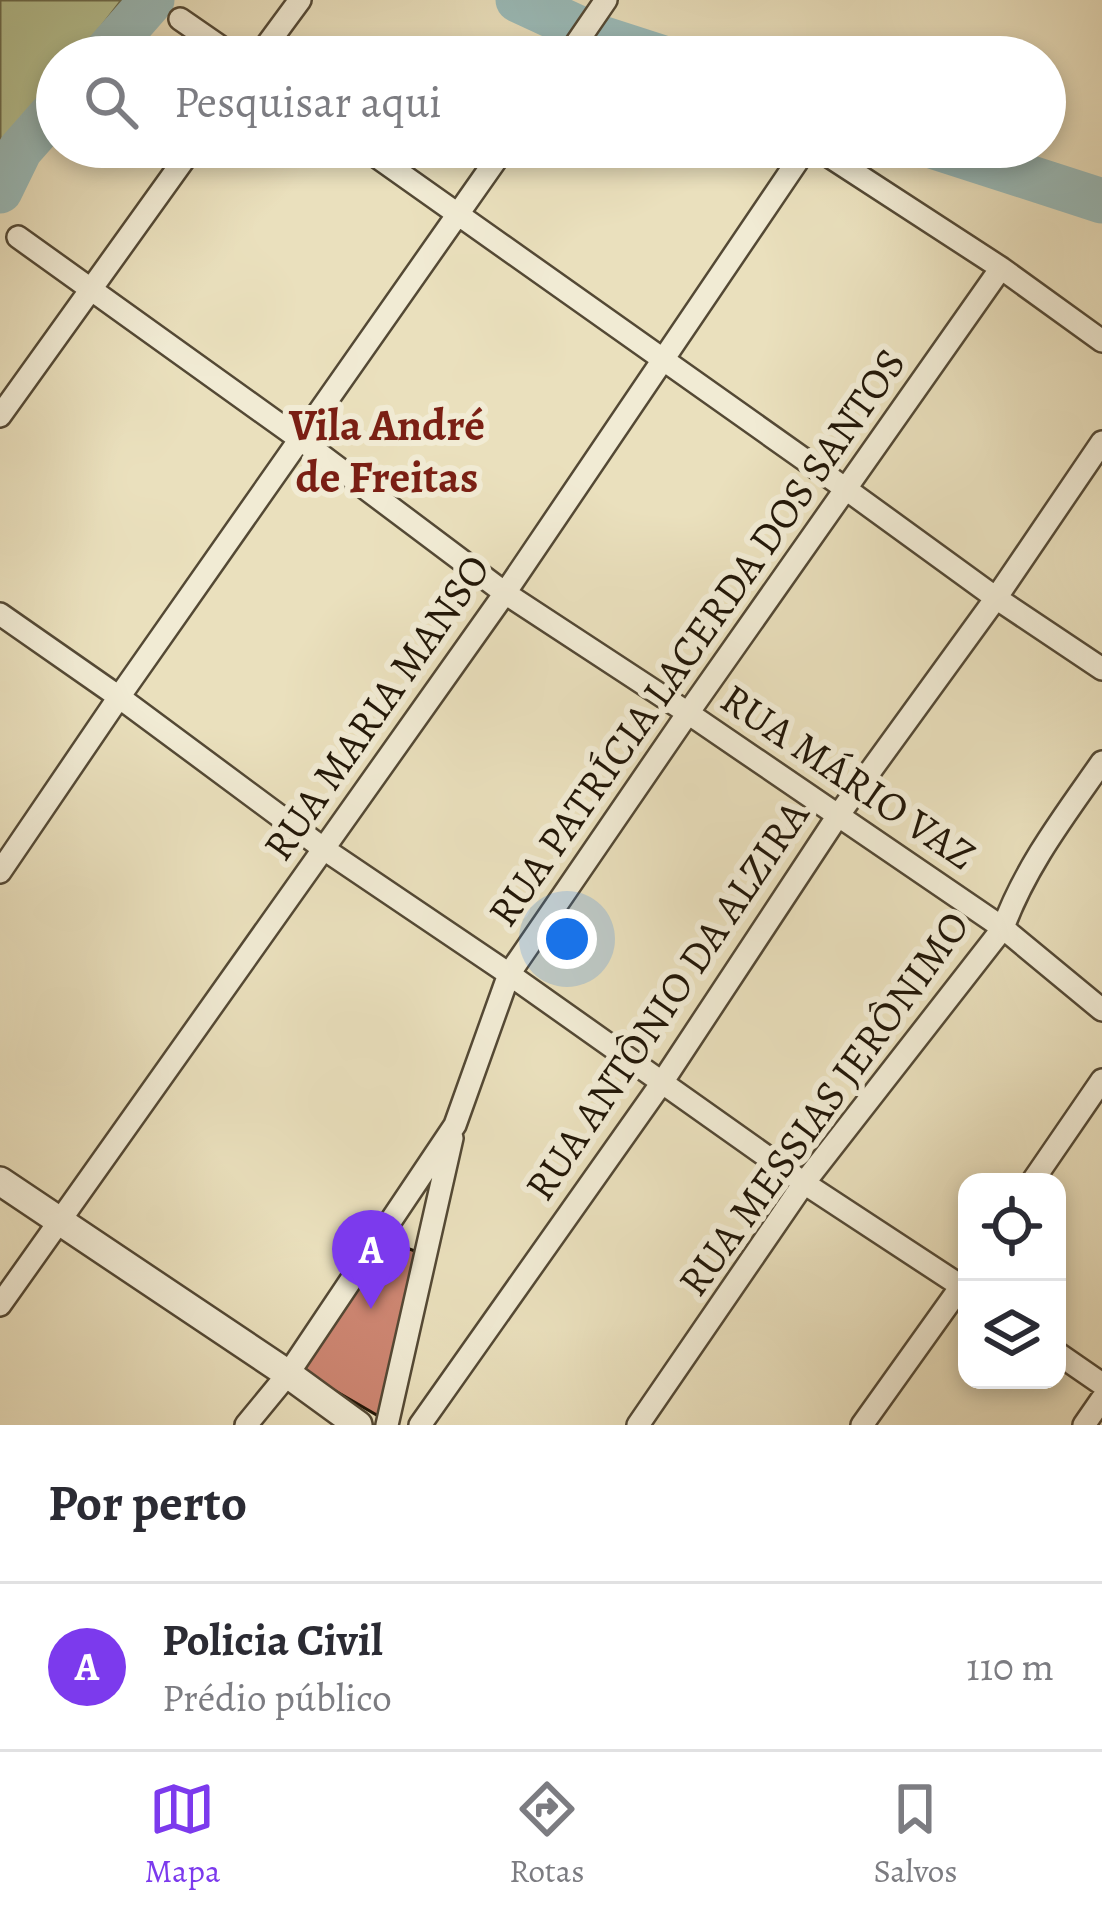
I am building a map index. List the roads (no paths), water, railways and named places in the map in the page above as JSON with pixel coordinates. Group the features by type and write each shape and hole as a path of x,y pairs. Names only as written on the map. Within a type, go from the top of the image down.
{"street":[{"path":"273,36 300,0"},
{"path":"581,36 601,7"},
{"path":"180,19 205,36"},
{"path":"0,416 178,168"},
{"path":"393,168 1102,669"},
{"path":"0,872 491,168"},
{"name":"RUA MARIA MANSO","path":"0,1305 505,593 796,168"},
{"path":"844,168 1001,268 1102,341"},
{"name":"RUA MÁRIO VAZ","path":"19,237 505,593 1003,928 1102,1010"},
{"name":"RUA PATRÍCIA LACERDA DOS SANTOS","path":"246,1425 288,1375 455,1126 509,974 1001,268"},
{"name":"RUA ANTÔNIO DA ALZIRA","path":"420,1425 1102,442"},
{"path":"0,614 324,849 805,1184 959,1281"},
{"name":"RUA MESSIAS JERÔNIMO","path":"638,1425 805,1184 1003,928 1041,851 1102,762"},
{"path":"1038,1173 1102,1080"},
{"path":"387,1425 455,1126"},
{"path":"0,1181 358,1425"},
{"path":"862,1425 958,1295"},
{"path":"1066,1359 1102,1384"},
{"path":"1084,1425 1102,1399"}],"waterway":[{"path":"120,36 152,0"},
{"path":"518,0 596,36"},
{"path":"0,191 20,150 36,132"},
{"path":"1000,168 1102,201"}],"place":[{"name":"Policia Civil","path":"371,1309"}],"district":[{"name":"Vila André de Freitas","path":"387,450"}]}
